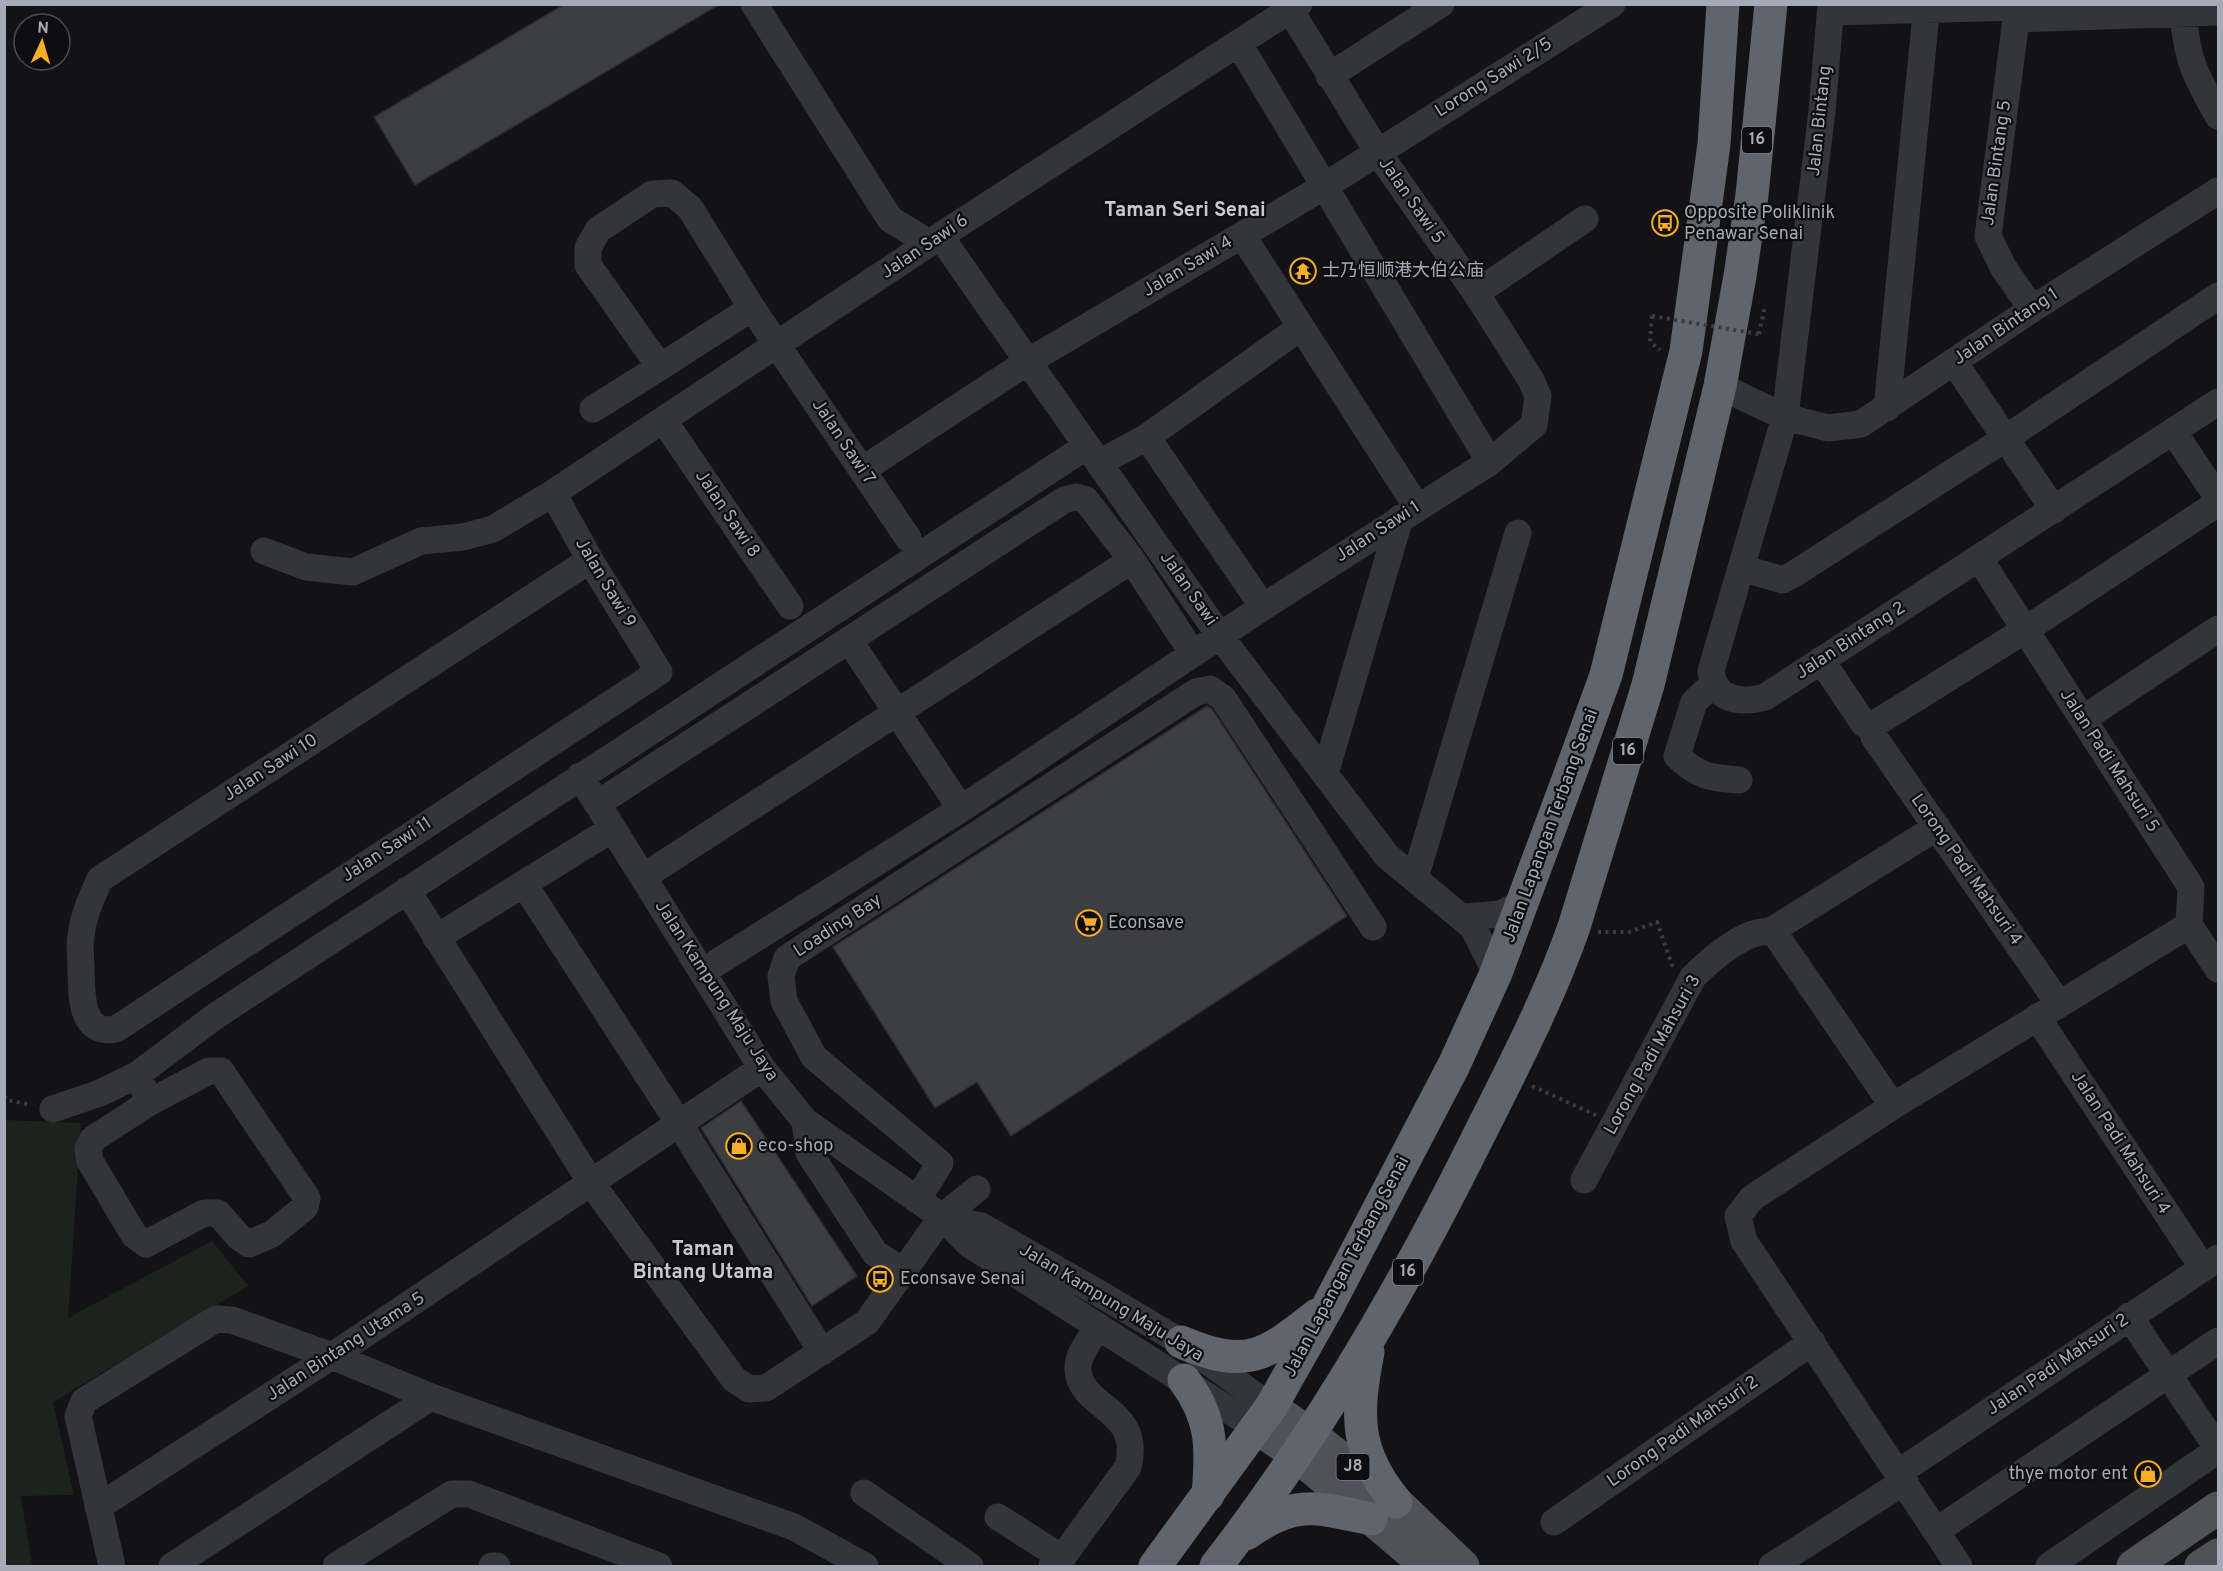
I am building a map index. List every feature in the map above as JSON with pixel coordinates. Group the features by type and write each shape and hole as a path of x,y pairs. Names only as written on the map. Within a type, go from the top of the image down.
{"highway":[{"name":"Jalan Lapangan Terbang Senai","path":"1155,1566 1264,1418 1328,1306 1454,1065 1496,973 1524,902 1606,675 1684,365 1709,189 1723,4"},
{"name":"16","path":"1216,1566 1236,1541 1370,1342 1446,1202 1509,1075 1561,962 1574,927 1648,685 1720,386 1752,195 1771,4"},
{"path":"1181,1342 1214,1356 1241,1357 1264,1353 1284,1341 1328,1306"},
{"path":"1236,1541 1277,1514 1293,1509 1384,1510 1380,1482 1363,1446 1359,1424 1360,1403 1370,1342"},
{"path":"1184,1380 1198,1398 1211,1437 1208,1495"}],"main road":[{"name":"J8","path":"1264,1418 1302,1443 1384,1510 1463,1566"},
{"path":"2133,1566 2218,1508"},
{"name":"J8","path":"1384,1510 1427,1566"},
{"path":"2201,1566 2218,1555"}],"street":[{"path":"753,4 890,219 935,239"},
{"path":"1329,76 1441,4"},
{"name":"Lorong Sawi 2/5","path":"1377,152 1612,4"},
{"path":"1887,408 1927,6"},
{"path":"1831,8 1927,6 2018,10 2218,12"},
{"name":"Jalan Sawi 6","path":"264,551 306,567 353,572 421,541 463,537 493,529 554,494 935,239 1295,7"},
{"name":"Jalan Sawi 5","path":"1295,7 1329,76 1377,152 1476,293 1531,380 1538,396 1534,425"},
{"name":"Jalan Bintang","path":"1785,417 1822,111 1831,8"},
{"name":"Jalan Bintang 5","path":"2018,10 1988,236 2003,267 2032,309"},
{"path":"2183,13 2186,45 2192,68 2218,116"},
{"path":"1239,44 1490,462"},
{"name":"Jalan Sawi 4","path":"862,470 1029,362 1325,186 1377,152"},
{"name":"Jalan Bintang 1","path":"1720,386 1785,417 1828,428 1861,424 2032,309 2218,191"},
{"name":"Jalan Sawi 7","path":"660,367 588,265 588,248 598,230 652,194 672,193 690,208 752,308 908,538"},
{"path":"1476,293 1584,219"},
{"path":"1242,235 1301,327 1409,512 1325,774"},
{"name":"Jalan Sawi","path":"935,239 1029,362 1220,636 1387,856 1465,917 1481,938 1496,973"},
{"path":"1741,568 1783,580 2006,438 2218,296"},
{"path":"593,409 752,308"},
{"path":"53,1109 100,1093 137,1075 217,1015 580,776 832,615 1093,454 1147,437 1301,327"},
{"path":"1954,362 2054,510"},
{"name":"Jalan Bintang 2","path":"1712,685 1724,696 1751,701 1765,697 2218,402"},
{"path":"1739,780 1711,778 1692,771 1677,756 1694,702 1712,685 1711,671 1785,417"},
{"name":"Jalan Sawi 8","path":"664,421 790,606"},
{"name":"Jalan Sawi 1","path":"702,972 962,808 1263,607 1490,462 1534,425"},
{"path":"1821,660 1864,724 1873,725 2025,630 2218,500 2173,431"},
{"path":"1147,437 1263,607"},
{"name":"Jalan Sawi 9","path":"554,494 590,560 659,672"},
{"path":"597,804 891,615 1064,500 1076,497 1086,500 1132,560 1193,654"},
{"path":"1415,878 1518,533"},
{"name":"Jalan Padi Mahsuri 5","path":"1979,558 2191,888 2189,925"},
{"name":"Jalan Sawi 10","path":"116,1029 107,1030 94,1026 85,1013 82,999 80,937 87,907 100,879 590,560"},
{"path":"643,877 1132,560"},
{"path":"2083,719 2218,629"},
{"path":"849,640 962,808"},
{"name":"Jalan Sawi 11","path":"116,1029 659,672"},
{"path":"1015,773 1031,799 1196,692 1215,691 1223,698 1373,927"},
{"name":"Lorong Padi Mahsuri 4","path":"1874,737 1937,827 2048,1011"},
{"name":"Jalan Kampung Maju Jaya","path":"580,776 762,1068 805,1121 942,1217 969,1244 1184,1380 1264,1418"},
{"name":"Loading Bay","path":"917,1200 940,1163 814,1057 784,1001 782,976 787,958 1031,799"},
{"name":"Lorong Padi Mahsuri 3","path":"1584,1180 1693,976 1717,954 1749,936 1771,931 1937,827"},
{"path":"436,938 612,829"},
{"path":"524,884 680,1125 822,1352"},
{"path":"407,890 592,1185 734,1379 749,1389 766,1388 867,1322 942,1217 976,1189"},
{"path":"1465,917 1501,914 1524,902"},
{"path":"1959,1566 1744,1241 1738,1216 1752,1198 1893,1106 2189,925 2218,969"},
{"path":"1771,931 1783,944 1893,1106"},
{"name":"Jalan Padi Mahsuri 4","path":"2048,1011 2211,1263"},
{"name":"Jalan Bintang Utama 5","path":"98,1507 592,1185 762,1068"},
{"path":"209,1071 221,1071 307,1198 305,1207 272,1234 249,1244 239,1238 218,1213 204,1213 146,1244 134,1235 116,1207 90,1161 88,1149 93,1139 150,1102 209,1071"},
{"path":"137,1075 150,1102"},
{"path":"805,1121 809,1154 875,1253 903,1271"},
{"name":"Jalan Kampung Maju Jaya","path":"942,1217 981,1226 1181,1342 1264,1418"},
{"name":"Jalan Padi Mahsuri 2","path":"1772,1566 2129,1316 2211,1263"},
{"path":"2049,1566 2218,1450 2129,1316"},
{"path":"112,1566 78,1416 84,1401 216,1319 232,1320 332,1356 431,1397 794,1527 865,1566"},
{"path":"998,1517 1057,1562 1128,1467 1132,1450 1127,1431 1118,1418 1082,1384 1078,1368 1081,1356 1098,1326"},
{"path":"1936,1531 2218,1341"},
{"name":"Lorong Padi Mahsuri 2","path":"1554,1522 1812,1342"},
{"path":"172,1566 431,1397"},
{"path":"864,1493 970,1566"},
{"path":"336,1566 452,1494 470,1494 659,1566"}],"path":[{"path":"1652,316 1759,334"},
{"path":"1574,927 1598,932 1629,932 1657,922 1672,965 1693,976"},
{"path":"1509,1075 1614,1123"},
{"path":"4,1096 7,1100 53,1109"}],"shaded area":[{"path":"5,1120 81,1123 68,1318 212,1241 248,1286 53,1402 74,1495 21,1496 32,1566 5,1566"}],"building":[{"path":"565,4 720,4 415,185 374,117"},
{"name":"Econsave","path":"1207,706 1212,709 1347,916 1011,1136 977,1082 935,1108 833,947"},
{"path":"741,1101 857,1276 812,1306 701,1128"}],"place":[{"name":"Opposite Poliklinik Penawar Senai","path":"1665,223"},
{"name":"士乃恒顺港大伯公庙","path":"1303,271"},
{"name":"Econsave","path":"1089,923"},
{"name":"eco-shop","path":"739,1146"},
{"name":"Econsave Senai","path":"880,1279"},
{"name":"thye motor ent","path":"2148,1474"}],"district":[{"name":"Taman Seri Senai","path":"1185,211"},
{"name":"Taman Bintang Utama","path":"703,1262"}]}
